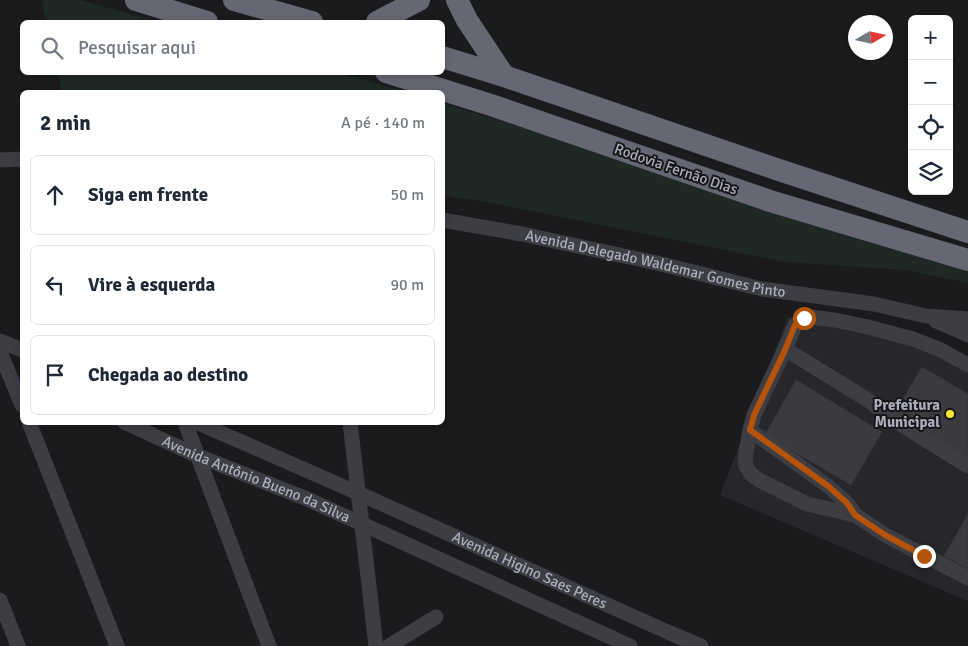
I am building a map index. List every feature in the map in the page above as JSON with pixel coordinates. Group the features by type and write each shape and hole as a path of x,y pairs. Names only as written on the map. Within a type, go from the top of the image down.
{"highway":[{"path":"136,0 201,20"},
{"path":"234,0 305,20"},
{"path":"380,20 419,0"},
{"path":"457,0 467,20 504,76"},
{"path":"445,58 968,232"},
{"name":"Rodovia Fernão Dias","path":"395,75 443,90"},
{"name":"Rodovia Fernão Dias","path":"445,91 770,201 968,260"}],"street":[{"path":"0,160 20,159"},
{"name":"Avenida Delegado Waldemar Gomes Pinto","path":"445,221 522,234 657,263 762,289 874,304 926,316"},
{"path":"926,316 968,319"},
{"path":"926,316 968,335"},
{"path":"968,365 941,350 913,339 835,320 804,318 795,325 754,415 745,458 749,472 754,477 807,504 855,515 885,535 968,578"},
{"path":"0,341 20,349"},
{"path":"785,350 868,400 904,427 968,466"},
{"path":"0,352 20,400"},
{"path":"30,425 117,646"},
{"name":"Avenida Antônio Bueno da Silva","path":"131,425 198,456 306,498 361,523"},
{"path":"186,425 270,646"},
{"name":"Avenida Antônio Bueno da Silva","path":"203,425 358,493"},
{"path":"350,425 376,646"},
{"path":"750,430 828,486 847,503 855,515"},
{"name":"Avenida Higino Saes Peres","path":"358,493 667,640 701,646"},
{"name":"Avenida Higino Saes Peres","path":"361,523 630,646"},
{"path":"0,600 18,646"},
{"path":"389,646 436,616"}],"shaded area":[{"path":"42,0 80,0 153,20 46,20"},
{"path":"58,75 345,75 402,90 62,90"},
{"path":"445,104 968,261 968,283 906,270 785,262 487,202 445,196"},
{"path":"788,317 899,333 968,363 968,601 720,495"}],"building":[{"path":"922,367 968,394 968,461 892,417"},
{"path":"796,380 882,432 851,485 765,435"},
{"path":"968,514 968,569 944,556"}],"place":[{"name":"Prefeitura Municipal","path":"950,414"}],"route":[{"path":"804,318 795,325 754,415 750,430 838,494 855,515 885,535 924,556"}]}
